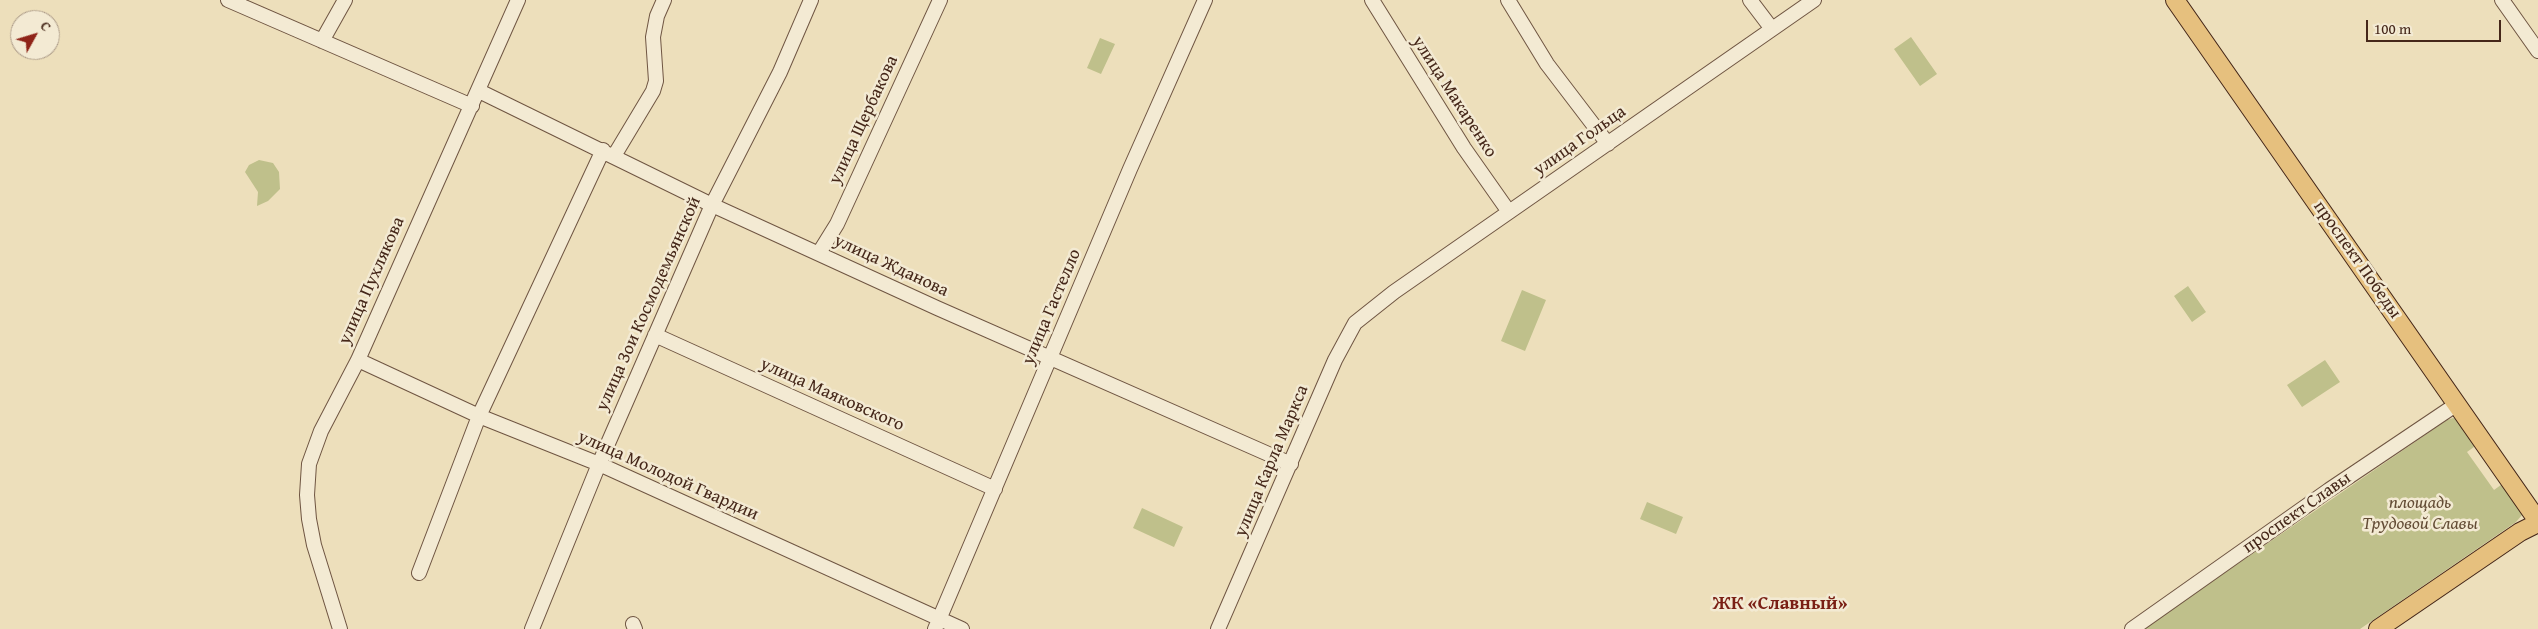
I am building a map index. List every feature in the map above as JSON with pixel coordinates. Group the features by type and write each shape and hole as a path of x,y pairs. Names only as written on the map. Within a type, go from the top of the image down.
{"main road":[{"name":"проспект Победы","path":"2175,0 2460,402 2538,507"},
{"name":"проспект Победы","path":"2188,0 2460,402 2538,522"},
{"path":"2378,629 2520,532 2538,522"}],"street":[{"path":"228,0 472,106"},
{"path":"322,41 345,0"},
{"name":"улица Пухлякова","path":"340,629 314,545 308,511 308,472 314,449 321,431 358,360 518,0"},
{"path":"419,573 479,416 608,153 653,91 656,81 653,37 657,16 664,0"},
{"name":"улица Зои Космодемьянской","path":"532,629 599,464 712,205 780,72 811,0"},
{"name":"улица Щербакова","path":"819,253 837,224 940,0"},
{"name":"улица Гастелло","path":"937,624 1130,169 1205,0"},
{"name":"улица Макаренко","path":"1372,0 1464,148 1509,212"},
{"path":"1508,0 1548,64 1608,144"},
{"path":"1750,0 1772,29"},
{"name":"улица Гольца","path":"1366,312 1814,0"},
{"path":"2502,0 2538,51"},
{"name":"улица Жданова","path":"479,91 712,205 1051,359 1291,464"},
{"name":"улица Карла Маркса","path":"1218,629 1347,334 1366,312"},
{"name":"улица Маяковского","path":"655,335 995,489"},
{"name":"улица Молодой Гвардии","path":"358,360 479,416 599,464 937,624 962,629"},
{"name":"проспект Славы","path":"2132,629 2329,490 2460,402"}],"green space":[{"path":"1911,37 1937,74 1920,86 1894,49"},
{"path":"1100,38 1115,44 1101,74 1087,68"},
{"path":"259,160 273,163 279,172 280,189 268,201 257,206 258,192 245,172 249,165"},
{"path":"2188,286 2206,312 2192,322 2174,296"},
{"path":"1522,290 1546,300 1525,351 1501,341"},
{"path":"2325,360 2340,382 2302,407 2287,385"},
{"name":"площадь Трудовой Славы","path":"2459,419 2478,444 2467,452 2494,490 2505,482 2522,508 2522,515 2516,522 2360,629 2143,629 2447,420"},
{"path":"1647,502 1683,517 1676,534 1640,519"},
{"path":"1142,508 1183,527 1174,547 1133,528"}],"district":[{"name":"ЖК «Славный»","path":"1780,604"}]}
